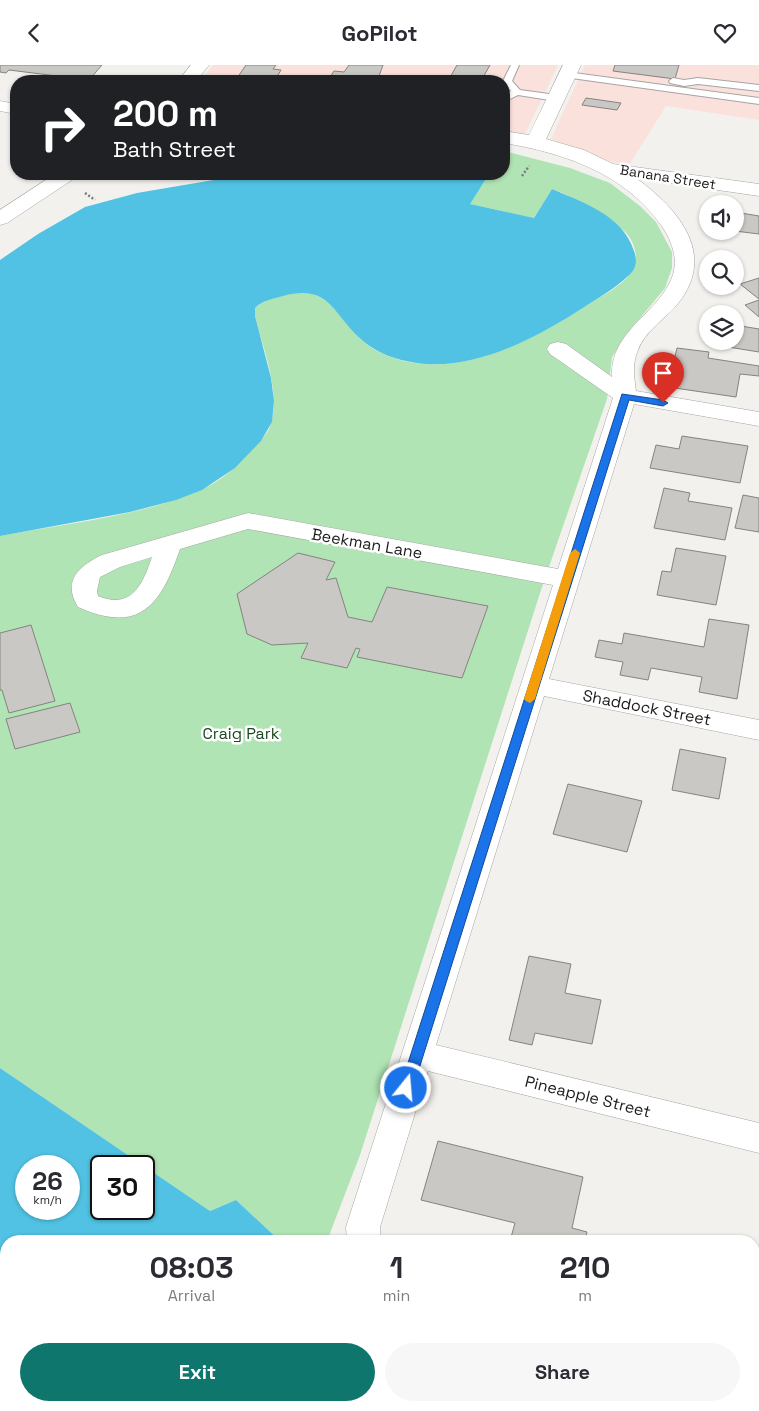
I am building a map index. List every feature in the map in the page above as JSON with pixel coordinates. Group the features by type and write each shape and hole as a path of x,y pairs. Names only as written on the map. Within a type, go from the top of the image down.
{"street":[{"path":"192,75 200,65"},
{"path":"536,141 570,69"},
{"path":"364,1235 363,1227 625,396 624,359 627,349 675,295 685,271 686,255 679,238 658,205 634,184 606,167 536,141 510,138"},
{"name":"Banana Street","path":"606,167 759,190"},
{"path":"0,219 59,180"},
{"path":"558,349 625,396 759,419"},
{"name":"Beekman Lane","path":"170,543 248,521 567,579"},
{"name":"Shaddock Street","path":"534,685 759,729"},
{"name":"Pineapple Street","path":"417,1054 759,1138"}],"lane":[{"path":"570,69 684,83 698,81 759,88"},
{"path":"570,69 759,101"},
{"path":"510,86 518,92 556,98"},
{"path":"510,96 518,92"}],"shaded area":[{"path":"213,65 558,65 525,134 510,132 510,75 206,75"},
{"path":"585,65 759,65 759,120 666,106 629,165 612,162 551,139"}],"green space":[{"name":"Craig Park","path":"510,153 570,168 610,183 640,206 656,222 672,252 672,268 665,288 632,328 612,357 607,399 541,590 360,1155 329,1235 274,1235 236,1200 210,1211 155,1174 155,1155 128,1155 0,1068 0,536 128,513 178,499 207,487 234,468 264,437 272,420 274,407 272,381 255,316 255,308 267,301 283,295 313,294 331,305 360,338 377,351 404,361 431,364 458,362 486,356 538,334 610,291 632,272 636,258 630,238 621,229 568,195 552,189 534,218 469,204 485,180 510,180"}],"water":[{"path":"214,180 485,180 470,204 534,218 552,189 589,205 611,219 621,228 628,239 634,251 636,262 630,274 612,289 546,330 500,351 477,359 453,363 429,364 406,361 383,353 362,340 352,331 330,304 312,294 299,293 265,301 255,308 255,316 271,378 274,401 272,422 261,441 235,468 202,490 176,500 130,512 0,536 0,260 38,234 85,207 137,193"},
{"path":"0,1068 128,1155 90,1155 90,1220 155,1220 155,1174 210,1211 236,1200 274,1235 0,1235"}],"building":[{"path":"0,65 102,65 93,75 49,75 9,70 6,73 0,72"},
{"path":"246,65 276,65 273,69 281,70 278,75 239,75"},
{"path":"349,65 383,65 379,75 331,75 334,71 344,72"},
{"path":"457,65 490,65 484,75 451,75"},
{"path":"615,65 679,65 675,79 613,71"},
{"path":"586,98 621,103 617,110 582,105"},
{"path":"744,214 759,216 759,234 744,232"},
{"path":"759,278 759,299 744,287 744,283"},
{"path":"759,300 759,317 745,305"},
{"path":"744,326 759,329 759,352 744,350"},
{"path":"677,348 709,352 708,358 759,366 759,376 740,374 736,397 668,387"},
{"path":"682,436 748,446 740,483 650,468 656,445 679,449"},
{"path":"664,488 690,493 688,501 732,508 725,540 654,528"},
{"path":"743,495 759,498 759,532 735,528"},
{"path":"676,548 726,556 716,605 657,595 662,571 671,572"},
{"path":"298,553 335,562 326,580 336,578 348,617 372,622 387,587 488,606 462,678 357,657 360,649 356,648 347,668 301,658 308,643 272,645 247,634 237,594"},
{"path":"709,619 749,625 737,699 699,692 702,677 651,668 648,680 620,675 623,662 595,657 599,640 622,644 624,633 704,647"},
{"path":"31,625 55,701 9,713 2,690 0,690 0,633"},
{"path":"70,703 80,732 15,749 6,719"},
{"path":"680,749 726,758 719,799 672,790"},
{"path":"568,784 642,801 627,852 553,834"},
{"path":"529,956 571,964 565,993 601,1000 592,1044 535,1033 532,1045 509,1040"},
{"path":"438,1141 583,1177 572,1228 587,1232 586,1235 512,1235 515,1223 421,1200"}],"slow traffic":[{"path":"530,699 575,553"}],"route":[{"path":"406,1088 625,396 663,403"}]}
